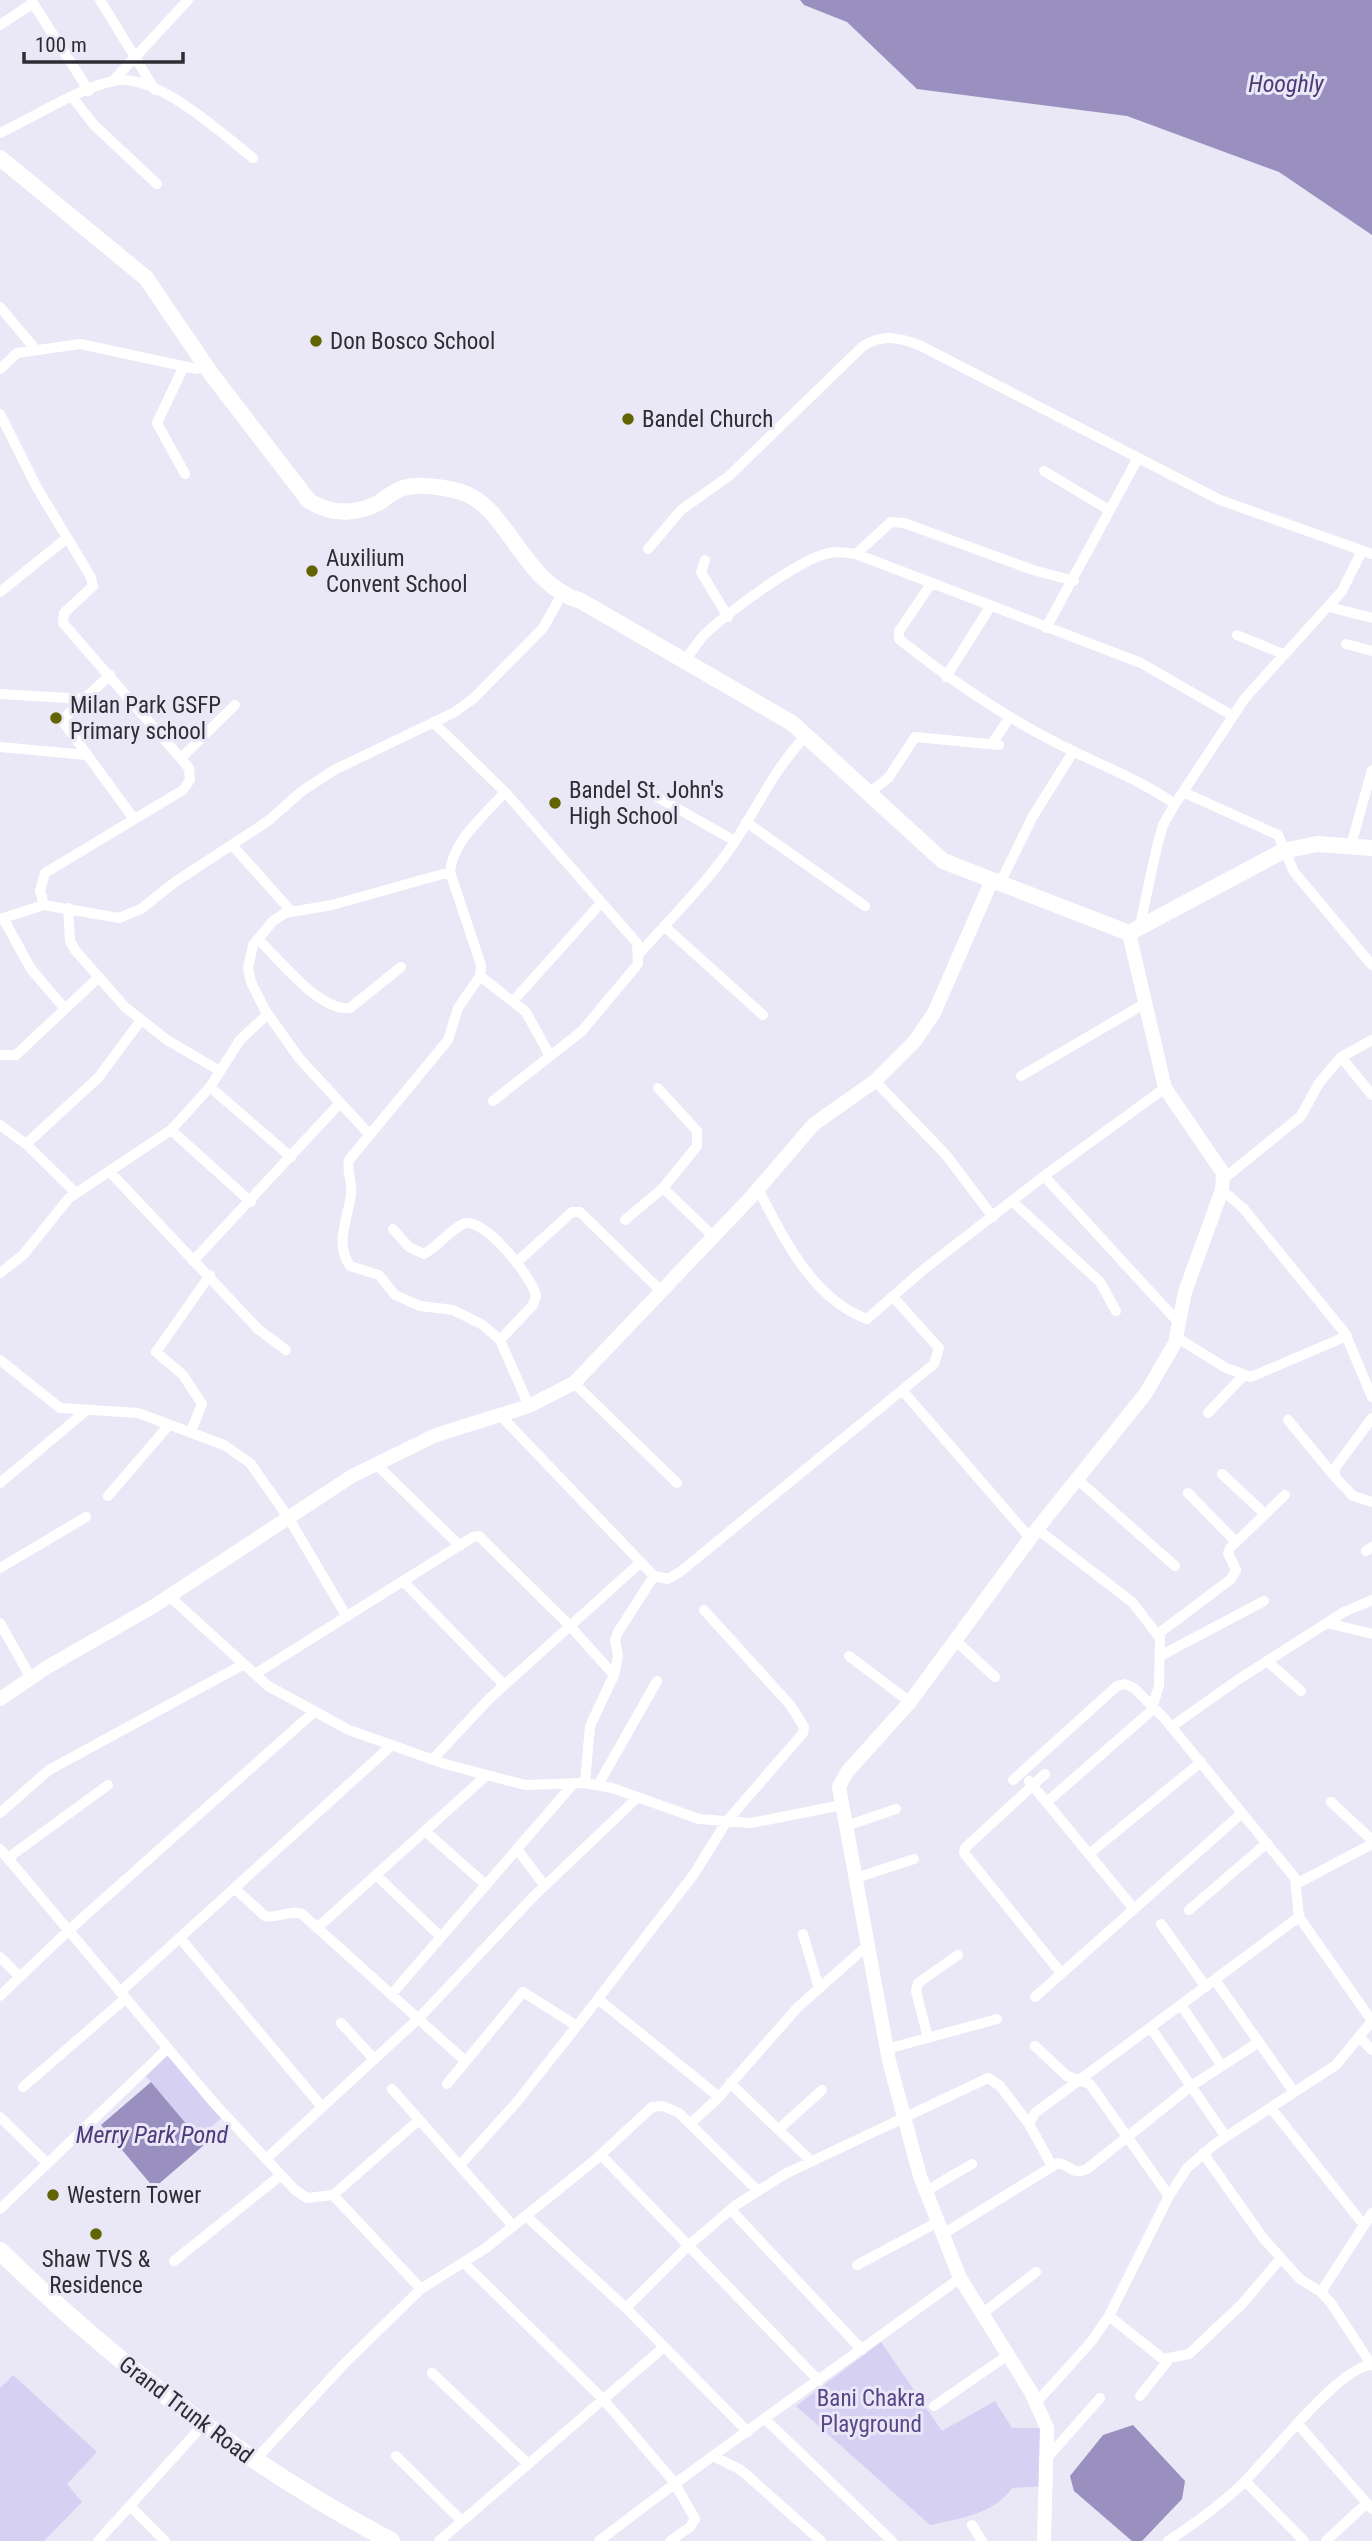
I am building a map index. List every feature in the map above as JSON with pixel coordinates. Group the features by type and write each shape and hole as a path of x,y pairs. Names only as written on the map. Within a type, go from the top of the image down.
{"main road":[{"path":"0,158 146,278 205,364 309,501 325,511 338,512 369,508 399,489 413,486 432,486 464,493 493,517 546,584 562,596 581,601 792,723 943,861 1134,932 1283,851 1317,844 1372,848"},
{"name":"Grand Trunk Road","path":"0,2251 73,2322 203,2426 290,2486 391,2541"}],"street":[{"path":"100,0 155,90"},
{"path":"113,81 188,0"},
{"path":"0,25 32,1 89,91"},
{"path":"0,133 89,91 113,81 125,80 184,103 253,158"},
{"path":"73,98 94,125 157,184"},
{"path":"0,307 36,350"},
{"path":"648,549 681,510 729,476 863,346 876,338 887,337 921,346 1220,500 1367,552 1329,607 1283,654 1233,716 1175,804 1163,825 1134,932 1144,1004 1165,1088 1223,1173 1222,1185 1185,1292 1177,1330 1146,1393 1034,1533 910,1702 847,1772 839,1787 887,2049 926,2190 960,2278 1008,2355 1047,2428 1044,2541"},
{"path":"2,365 18,353 80,344 197,369 205,364"},
{"path":"184,366 157,423 185,474"},
{"path":"0,414 37,488 93,586 64,613 63,623 189,768 189,784 45,873 40,891 44,905"},
{"path":"1046,628 1074,581 1093,538 1138,458"},
{"path":"1044,471 1109,510"},
{"path":"856,554 891,522 904,523 1033,570 1074,581"},
{"path":"0,592 67,538"},
{"path":"684,661 704,635 798,566 826,553 856,554 1141,663 1233,716"},
{"path":"705,560 701,572 706,585 729,617"},
{"path":"931,584 899,631 899,639 946,677 1009,718 1073,752 1133,778 1175,804"},
{"path":"65,1009 31,970 2,918 44,905 105,917 126,915 141,909 334,770 453,713 490,684 543,628 562,596"},
{"path":"946,677 990,607"},
{"path":"1329,607 1372,618"},
{"path":"1237,635 1283,654"},
{"path":"1346,644 1372,651"},
{"path":"110,675 65,717 64,723 134,819"},
{"path":"0,694 84,699"},
{"path":"181,758 235,705"},
{"path":"869,793 889,778 915,737 995,744 1009,718"},
{"path":"433,722 505,792 637,943 639,954 638,964 629,977 582,1031 493,1101"},
{"path":"639,954 712,872 735,841 770,778 806,736"},
{"path":"0,747 86,755"},
{"path":"0,1699 169,1596 352,1476 436,1435 529,1406 574,1383 758,1189 814,1124 874,1081 915,1041 934,1013 996,881 1073,752"},
{"path":"1351,845 1372,770"},
{"path":"641,788 735,841"},
{"path":"505,792 458,845 450,872 481,965 480,976 458,1008 448,1040 349,1160 352,1192 342,1236 343,1256 349,1266 379,1275 396,1295 420,1306 453,1310 466,1315 500,1340 529,1406"},
{"path":"1183,792 1268,828 1278,835 1283,843 1283,851 1308,891 1372,965"},
{"path":"746,821 865,906"},
{"path":"232,845 292,912"},
{"path":"370,1135 299,1058 268,1014 251,982 248,968 253,945 273,920 292,912 332,905 450,872"},
{"path":"514,1000 601,903"},
{"path":"68,908 70,941 99,978 141,1020 167,1040 220,1071"},
{"path":"664,926 763,1015"},
{"path":"258,939 331,1007 350,1008 401,967"},
{"path":"480,976 526,1012 550,1056"},
{"path":"0,1055 16,1055 99,978"},
{"path":"1021,1076 1144,1004"},
{"path":"0,1273 23,1255 76,1193 171,1130 210,1087 240,1040 268,1014"},
{"path":"26,1144 98,1078 141,1020"},
{"path":"1222,1185 1301,1116 1319,1083 1341,1057 1372,1040"},
{"path":"1341,1057 1372,1095"},
{"path":"874,1081 946,1155 993,1217"},
{"path":"210,1087 291,1157"},
{"path":"625,1220 663,1188 697,1146 697,1131 658,1088"},
{"path":"758,1189 787,1246 828,1293 857,1315 867,1319 1044,1176 1165,1088"},
{"path":"194,1261 340,1103"},
{"path":"0,1125 26,1144 76,1193"},
{"path":"171,1130 251,1202"},
{"path":"110,1172 210,1275 258,1329 286,1350"},
{"path":"1044,1176 1177,1330 1243,1376 1251,1377 1347,1336"},
{"path":"1222,1185 1347,1336 1372,1397"},
{"path":"663,1188 713,1236"},
{"path":"1013,1202 1100,1282 1116,1311"},
{"path":"516,1263 572,1212 580,1212 661,1291"},
{"path":"393,1229 409,1247 424,1254 463,1224 473,1222 482,1226 516,1263 536,1296 533,1305 500,1340"},
{"path":"191,1431 202,1404 183,1375 156,1352 210,1275"},
{"path":"500,1415 654,1576 668,1579 934,1364 939,1348 893,1297"},
{"path":"0,1360 48,1401 70,1411 138,1413 224,1444 250,1464 288,1517 347,1617"},
{"path":"1208,1413 1243,1376"},
{"path":"574,1383 677,1483"},
{"path":"902,1390 1034,1533 1132,1602 1158,1634 1159,1686 1154,1706 1047,1802"},
{"path":"0,1483 87,1410"},
{"path":"1335,1477 1335,1468 1372,1418"},
{"path":"1288,1420 1353,1496 1372,1502"},
{"path":"108,1496 170,1426"},
{"path":"376,1464 460,1546"},
{"path":"1222,1474 1265,1514"},
{"path":"1077,1479 1175,1566"},
{"path":"1188,1493 1236,1542"},
{"path":"1158,1634 1231,1579 1236,1570 1228,1553 1285,1495"},
{"path":"0,1568 86,1517"},
{"path":"255,1674 473,1536 487,1542 614,1675"},
{"path":"433,1759 504,1685 641,1562"},
{"path":"391,1995 517,1849 579,1783 590,1726 614,1675 618,1656 615,1640 654,1576"},
{"path":"404,1582 504,1685"},
{"path":"169,1596 268,1686 349,1730 433,1759 525,1785 598,1785 699,1819 751,1823 842,1805"},
{"path":"1171,1727 1327,1623 1372,1600"},
{"path":"1160,1656 1264,1601"},
{"path":"460,2165 516,2103 577,2026 694,1874 727,1821 797,1742 804,1727 791,1706 704,1610"},
{"path":"0,1623 32,1678"},
{"path":"1327,1623 1372,1634"},
{"path":"955,1640 995,1677"},
{"path":"849,1656 910,1702"},
{"path":"1267,1661 1301,1691"},
{"path":"0,1813 49,1770 244,1664"},
{"path":"598,1785 657,1681"},
{"path":"1035,2404 1091,2342 1109,2316 1169,2196 1187,2168 1226,2137 1336,2065 1372,2021 1299,1917 1296,1884 1266,1843 1154,1706 1134,1688 1125,1684 1117,1686 1018,1776 1031,1784 1047,1802 1134,1909"},
{"path":"0,1996 69,1930 315,1712"},
{"path":"23,2087 123,1995 180,1938 392,1745"},
{"path":"1090,1854 1201,1762"},
{"path":"1045,1774 1031,1784 965,1848 964,1853 1061,1973"},
{"path":"317,1928 486,1775"},
{"path":"8,1858 108,1785"},
{"path":"266,2159 418,2018 545,1886 638,1797"},
{"path":"1296,1884 1372,1842 1332,1802"},
{"path":"846,1826 895,1809"},
{"path":"1035,1997 1242,1813"},
{"path":"425,1830 486,1885"},
{"path":"1189,1910 1266,1843"},
{"path":"0,1849 168,2048 266,2159 307,2198 333,2195 419,2120"},
{"path":"517,1849 545,1886"},
{"path":"856,1878 914,1859"},
{"path":"376,1875 441,1937"},
{"path":"234,1888 265,1916 272,1918 294,1911 317,1928 464,2060"},
{"path":"1029,2124 1035,2113 1299,1917"},
{"path":"1161,1924 1259,2042 1294,2092"},
{"path":"803,1934 819,1988"},
{"path":"180,1938 322,2107"},
{"path":"690,2124 719,2097 797,2008 868,1945"},
{"path":"928,2038 916,1991 918,1983 958,1955"},
{"path":"0,1957 20,1976"},
{"path":"447,2084 464,2060 523,1992 577,2026"},
{"path":"598,1999 719,2097"},
{"path":"1181,2005 1222,2066"},
{"path":"887,2049 997,2019"},
{"path":"341,2024 374,2059"},
{"path":"1151,2028 1226,2137"},
{"path":"1359,2037 1372,2050"},
{"path":"856,2265 941,2228 1052,2166 1063,2164 1079,2173 1191,2087 1259,2042"},
{"path":"1035,2046 1067,2076 1082,2080 1097,2092 1169,2196"},
{"path":"0,2209 168,2048"},
{"path":"626,2308 689,2245 758,2191 811,2161 904,2115 988,2078 1000,2086 1029,2124 1052,2166"},
{"path":"730,2083 811,2161"},
{"path":"392,2089 513,2226"},
{"path":"779,2129 822,2090"},
{"path":"254,2461 345,2362 421,2289 526,2216 601,2155 652,2107 663,2106 690,2124 758,2191"},
{"path":"1270,2108 1363,2224"},
{"path":"0,2117 47,2163"},
{"path":"1168,2541 1208,2514 1245,2481 1324,2395 1372,2364 1341,2316 1321,2292 1300,2279 1244,2214 1203,2153"},
{"path":"601,2155 819,2381"},
{"path":"926,2190 972,2164"},
{"path":"174,2261 281,2175"},
{"path":"333,2195 421,2289"},
{"path":"731,2210 862,2350"},
{"path":"1321,2292 1372,2213"},
{"path":"526,2216 626,2308 748,2432"},
{"path":"1109,2316 1157,2356 1170,2358 1189,2354 1242,2304 1281,2258"},
{"path":"463,2262 603,2399 674,2482 695,2519 670,2541"},
{"path":"982,2314 1035,2272"},
{"path":"598,2541 674,2482 766,2420 960,2278"},
{"path":"439,2541 664,2347"},
{"path":"934,2406 1008,2355"},
{"path":"1140,2396 1170,2358"},
{"path":"432,2373 528,2464"},
{"path":"1047,2458 1100,2398"},
{"path":"766,2420 892,2541"},
{"path":"1297,2423 1369,2506 1326,2541"},
{"path":"98,2541 203,2426"},
{"path":"396,2455 462,2521"},
{"path":"713,2456 741,2470 821,2541"},
{"path":"1245,2481 1304,2541"},
{"path":"130,2506 165,2541"},
{"path":"972,2525 982,2541"}],"green space":[{"path":"167,2047 225,2115 198,2138 140,2069"},
{"name":"Bani Chakra Playground","path":"881,2342 942,2431 995,2401 1012,2428 1047,2428 1039,2460 1046,2486 1012,2488 986,2510 930,2525 796,2406"},
{"path":"13,2375 97,2452 67,2484 82,2502 44,2541 0,2541 0,2388"}],"water":[{"name":"Hooghly","path":"800,0 1372,0 1372,235 1279,172 1127,116 917,89 847,22 804,5"},
{"name":"Merry Park Pond","path":"151,2082 204,2145 154,2188 101,2125"},
{"path":"1133,2425 1185,2481 1182,2499 1142,2541 1132,2541 1074,2491 1070,2476 1103,2435"}],"place":[{"name":"Don Bosco School","path":"316,341"},
{"name":"Bandel Church","path":"628,419"},
{"name":"Auxilium Convent School","path":"312,571"},
{"name":"Milan Park GSFP Primary school","path":"56,718"},
{"name":"Bandel St. John's High School","path":"555,803"},
{"name":"Western Tower","path":"53,2195"},
{"name":"Shaw TVS & Residence","path":"96,2234"}]}
